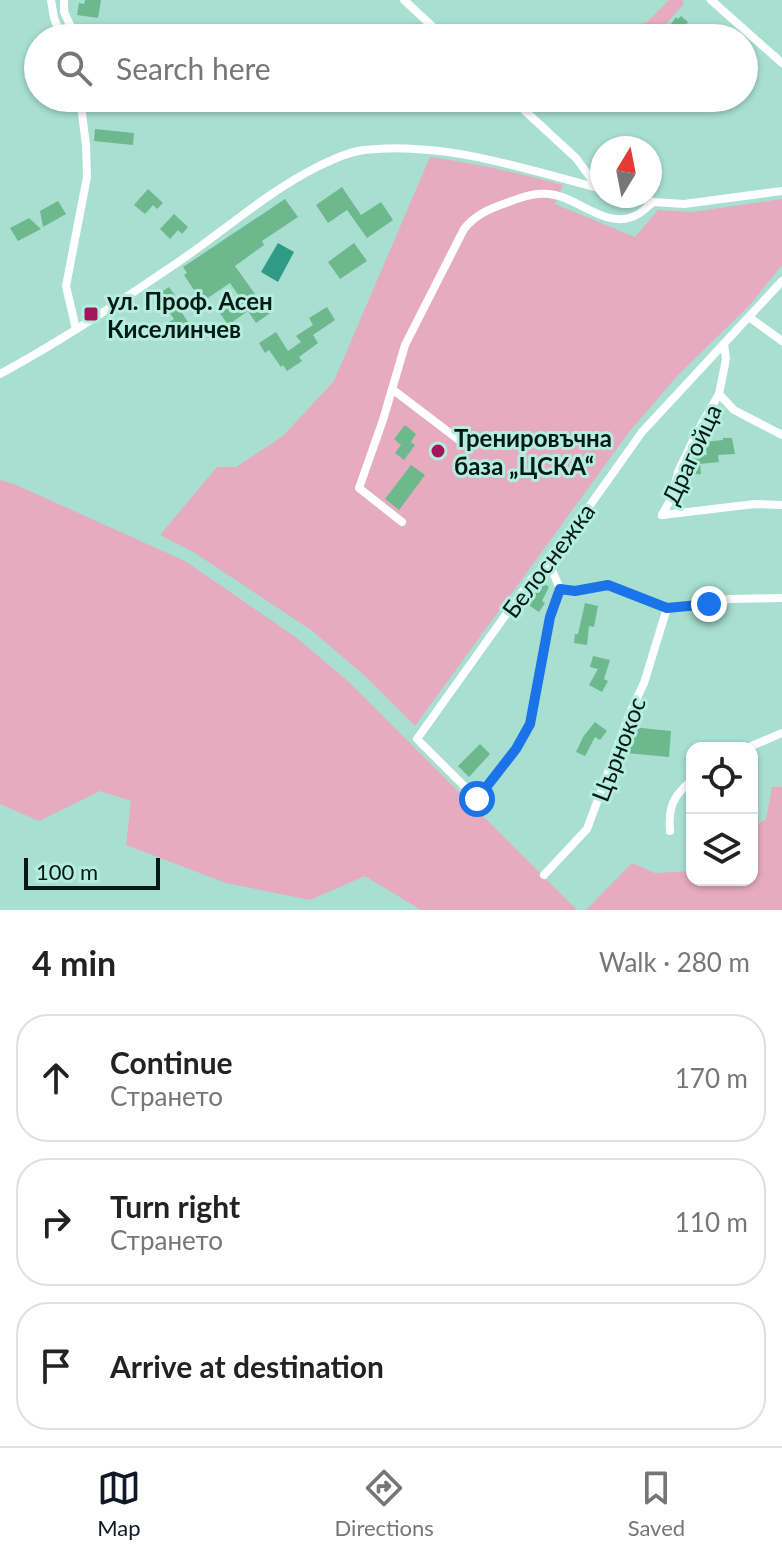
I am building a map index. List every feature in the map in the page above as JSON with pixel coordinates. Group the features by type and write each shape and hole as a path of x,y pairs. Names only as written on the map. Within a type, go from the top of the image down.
{"street":[{"path":"51,0 56,24"},
{"path":"64,0 64,12 70,24"},
{"path":"404,0 430,24"},
{"path":"711,0 738,24"},
{"path":"758,42 782,63"},
{"path":"76,329 66,286 87,177 82,112"},
{"path":"526,112 576,158 590,176"},
{"path":"0,374 76,329 185,257 290,181 346,154 362,150 404,149 456,154 498,161 590,185"},
{"path":"662,203 684,204 782,191"},
{"path":"402,522 359,488 411,332 456,242 472,219 498,205 537,193 558,195 603,215 620,219 633,217 645,208"},
{"name":"Белоснежка","path":"560,589 550,617 530,724 516,749 477,799 417,739 532,578 549,563 642,432 782,281"},
{"path":"749,317 782,341"},
{"path":"724,344 726,359 719,394 734,410 782,435"},
{"path":"392,389 459,440"},
{"name":"Драгойца","path":"719,394 678,472 672,497 662,515 755,504 782,505"},
{"path":"549,563 560,589 575,591 608,585 667,608 729,599 782,598"},
{"name":"Църнокос","path":"544,875 587,829 644,683 667,608"},
{"path":"758,743 782,733"},
{"path":"670,831 668,813 686,785"}],"shaded area":[{"path":"669,0 683,0 683,5 666,24 641,24"},
{"name":"Тренировъчна база „ЦСКА“","path":"430,157 563,185 555,204 635,237 658,210 692,212 782,199 782,265 750,305 679,374 629,432 415,726 365,676 311,630 195,553 160,535 217,467 236,467 283,436 334,381"},
{"path":"278,243 294,252 278,282 261,272"},
{"path":"0,480 185,561 297,638 350,683 577,910 421,910 365,876 310,900 226,883 126,845 131,801 100,791 39,821 0,804"},
{"path":"772,787 782,787 782,910 586,910 632,863 655,873 686,871 686,886 758,886 758,824 766,819"}],"building":[{"path":"85,0 101,0 98,18 77,15 79,3 84,4"},
{"path":"681,16 688,22 671,24 676,17"},
{"path":"95,129 134,133 133,145 94,141"},
{"path":"342,187 361,215 381,202 393,220 367,238 347,210 328,223 316,205"},
{"path":"148,189 163,203 157,209 153,205 145,214 134,205"},
{"path":"285,199 298,217 262,241 264,245 235,266 260,301 264,298 273,311 256,323 248,311 228,325 220,313 241,299 230,283 202,302 184,275 187,273 183,267"},
{"path":"58,201 66,214 43,227 40,211"},
{"path":"174,214 188,227 182,234 178,230 170,239 160,229"},
{"path":"29,218 41,229 18,241 10,228"},
{"path":"354,243 367,261 340,279 328,262"},
{"path":"169,287 190,325 177,334 169,322 174,319 157,295"},
{"path":"327,307 335,320 313,335 318,343 299,357 302,361 287,371 269,350 265,353 259,343 276,332 288,351 301,342 296,336 313,325 309,318"},
{"path":"405,425 416,434 411,442 415,445 404,460 395,453 401,445 394,439"},
{"path":"732,438 735,454 718,455 719,462 700,464 701,474 687,475 693,456 707,455 705,442"},
{"path":"411,465 425,475 399,510 385,499"},
{"path":"539,581 549,587 539,612 524,602"},
{"path":"585,603 598,606 594,627 589,626 587,645 574,643"},
{"path":"593,656 610,660 604,679 608,681 602,692 589,685 598,669 590,667"},
{"path":"595,722 607,731 600,740 595,737 585,756 576,752 583,737"},
{"path":"632,727 671,731 669,757 626,753"},
{"path":"480,744 490,754 469,777 458,766"}],"place":[{"name":"ул. Проф. Асен Киселинчев","path":"91,314"},
{"name":"Тренировъчна база „ЦСКА“","path":"438,451"}],"route":[{"path":"477,799 527,732 534,712 550,617 560,589 575,591 608,585 667,608 709,604"}]}
